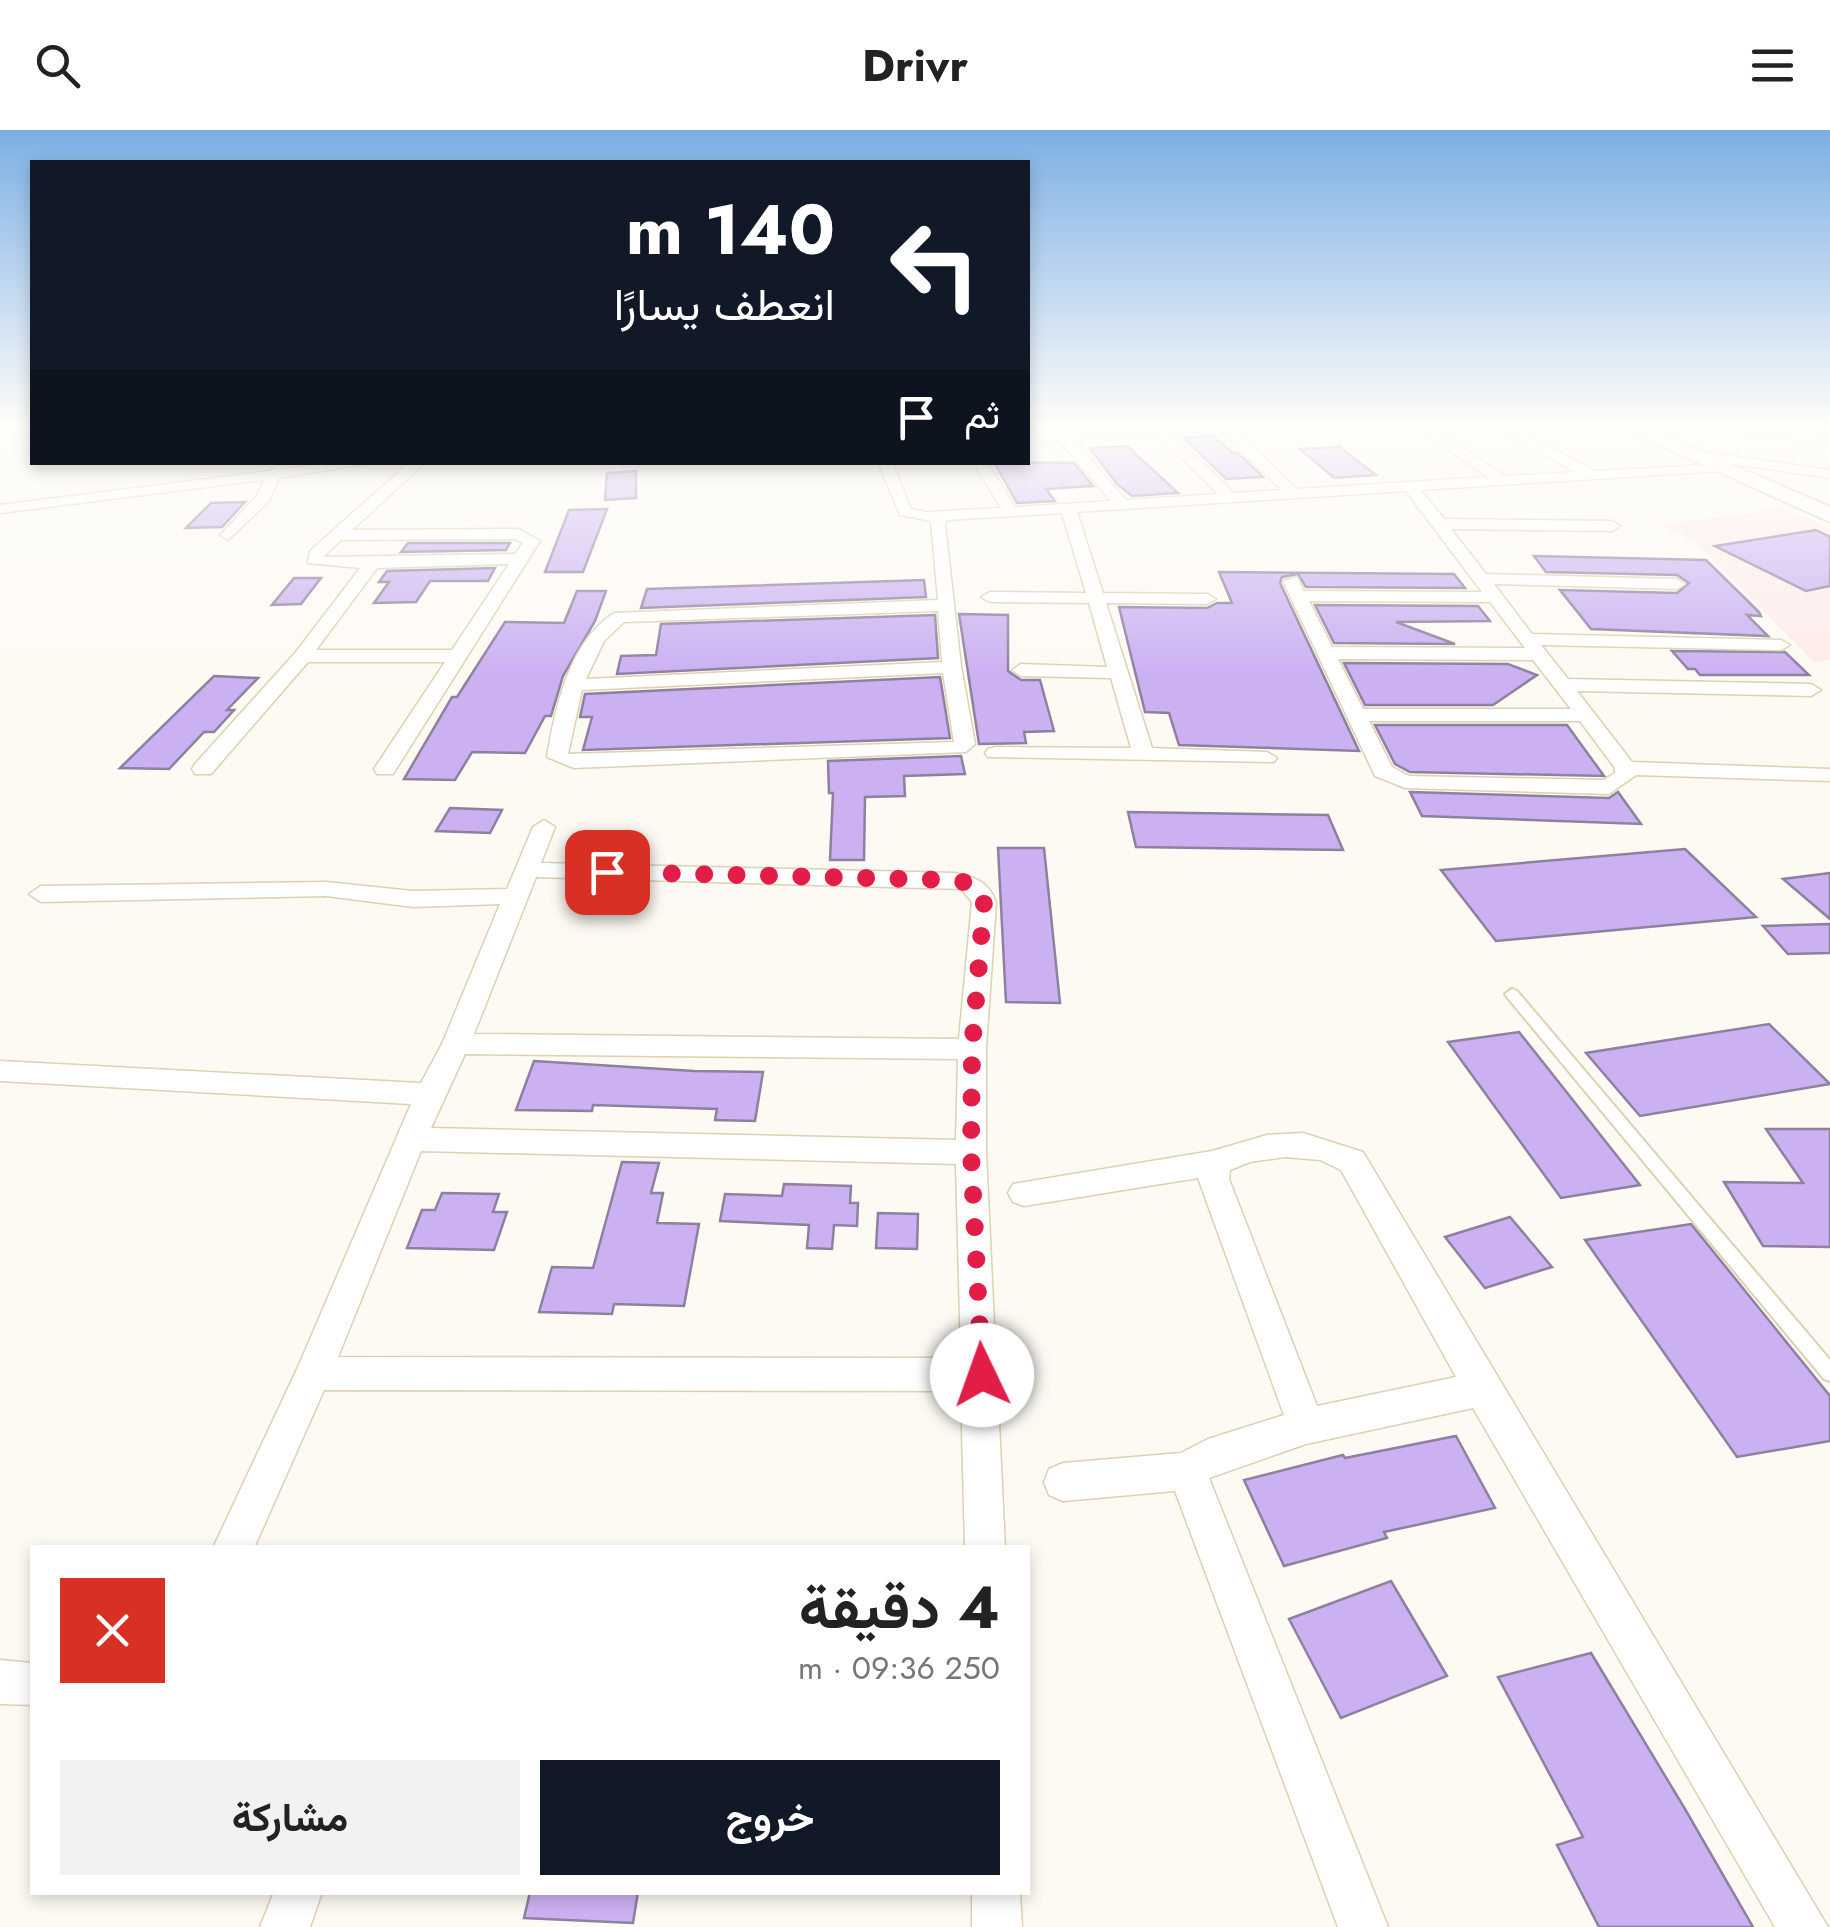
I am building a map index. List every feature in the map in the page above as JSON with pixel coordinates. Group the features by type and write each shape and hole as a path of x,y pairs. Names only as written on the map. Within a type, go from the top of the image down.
{"street":[{"path":"228,534 255,507"},
{"path":"368,507 314,560 334,565 374,560 520,559"},
{"path":"903,507 905,512 916,516 942,516 1083,507"},
{"path":"1007,507 1010,511"},
{"path":"1424,507 1497,596 1626,768 1625,776 1609,787 1406,782 1383,771 1296,588 1497,596"},
{"path":"1068,508 1142,754"},
{"path":"942,516 938,524 948,605 952,668 963,729 964,744 959,748 574,762 558,756 591,642 608,621 620,617 948,605"},
{"path":"1436,524 1612,526"},
{"path":"336,535 518,534 532,541 385,768"},
{"path":"203,770 303,656 374,560"},
{"path":"1481,579 1677,584"},
{"path":"990,597 1207,599"},
{"path":"1326,652 1781,645"},
{"path":"303,656 461,656"},
{"path":"577,685 952,668"},
{"path":"1022,670 1120,673"},
{"path":"1564,685 1811,690"},
{"path":"1354,715 1584,715"},
{"path":"995,753 1267,758"},
{"path":"1626,768 1830,775"},
{"path":"234,1545 314,1373 544,828"},
{"path":"41,894 326,889 413,900 524,883 971,884 981,891 984,902 972,1049 971,1152 982,1375 985,1545"},
{"path":"456,1044 972,1049"},
{"path":"0,1071 430,1094"},
{"path":"412,1139 971,1152"},
{"path":"1024,1193 1216,1163 1232,1155 1304,1143 1330,1147 1352,1161 1482,1389 1803,1927"},
{"path":"1216,1163 1213,1178 1306,1426"},
{"path":"314,1373 982,1375"},
{"path":"1063,1482 1187,1470 1208,1457 1306,1426 1482,1389"},
{"path":"1187,1470 1363,1927"},
{"path":"0,1682 30,1684"},
{"path":"285,1927 297,1895"},
{"path":"996,1895 997,1927"}],"lane":[{"path":"1512,994 1830,1373"}],"shaded area":[{"path":"1783,508 1830,528 1830,660 1814,663 1695,541 1660,525"}],"building":[{"path":"207,507 241,507 222,527 186,528"},
{"path":"607,509 583,572 545,572 569,510"},
{"path":"1816,530 1830,537 1830,586 1806,591 1715,546"},
{"path":"408,543 510,543 506,550 401,552"},
{"path":"1534,556 1706,560 1759,612 1761,616 1747,615 1768,636 1591,629 1560,590 1677,593 1689,583 1677,575 1546,572"},
{"path":"495,568 488,581 430,581 416,602 374,603 389,582 379,582 387,571"},
{"path":"1219,572 1454,574 1465,588 1306,587 1298,574 1282,577 1280,583 1359,751 1179,745 1169,713 1145,712 1119,607 1207,608 1232,603"},
{"path":"294,578 321,578 301,604 272,605"},
{"path":"924,580 926,597 641,608 647,589"},
{"path":"577,591 606,591 595,621 563,676 551,716 545,716 525,753 472,752 455,780 404,779 452,697 457,697 505,622 564,623"},
{"path":"1315,605 1478,606 1490,621 1396,622 1455,644 1334,643"},
{"path":"959,614 1008,615 1008,671 1021,680 1040,680 1054,731 1024,732 1026,743 979,744"},
{"path":"935,615 938,658 617,674 621,656 656,655 661,624"},
{"path":"1672,651 1785,652 1809,675 1700,675 1695,669 1688,669"},
{"path":"1344,663 1508,664 1537,675 1493,705 1365,705"},
{"path":"214,676 258,678 227,710 234,710 214,732 204,732 169,769 120,768"},
{"path":"940,677 950,738 583,750 592,717 580,717 585,694"},
{"path":"1375,725 1567,725 1604,776 1410,772 1395,764"},
{"path":"961,756 965,774 904,776 905,796 865,797 864,860 830,860 833,793 829,793 828,761"},
{"path":"1410,792 1609,798 1618,792 1641,824 1422,816"},
{"path":"450,808 502,810 490,833 436,831"},
{"path":"1128,812 1328,815 1343,850 1136,847"},
{"path":"998,848 1044,848 1060,1003 1006,1002"},
{"path":"1685,849 1756,917 1496,941 1441,870"},
{"path":"1830,873 1830,919 1783,879"},
{"path":"1830,924 1830,953 1788,954 1763,926"},
{"path":"1769,1024 1830,1084 1640,1116 1586,1053"},
{"path":"1519,1032 1640,1185 1561,1198 1448,1042"},
{"path":"534,1061 763,1072 755,1121 715,1120 717,1109 593,1105 592,1111 516,1110"},
{"path":"1766,1129 1830,1129 1830,1247 1763,1246 1724,1182 1803,1183"},
{"path":"622,1162 659,1163 651,1193 663,1193 657,1223 699,1224 684,1306 614,1304 612,1314 539,1312 552,1267 593,1268"},
{"path":"784,1184 851,1186 850,1203 858,1203 857,1226 834,1225 832,1249 807,1248 809,1225 720,1221 725,1194 782,1196"},
{"path":"442,1193 499,1194 493,1212 507,1212 494,1250 407,1248 422,1210 435,1210"},
{"path":"878,1213 918,1214 917,1249 876,1248"},
{"path":"1510,1217 1552,1267 1485,1288 1445,1237"},
{"path":"1691,1224 1830,1396 1830,1441 1737,1457 1585,1240"},
{"path":"1456,1436 1495,1508 1384,1532 1387,1538 1284,1566 1244,1480 1343,1455 1345,1458"},
{"path":"1391,1581 1447,1676 1341,1718 1289,1619"},
{"path":"1591,1653 1753,1927 1599,1927 1557,1845 1583,1837 1498,1677"},
{"path":"529,1895 638,1895 633,1923 524,1918"}],"route":[{"path":"607,872 954,880 981,891 984,902 972,1049 971,1152 982,1375"}]}
